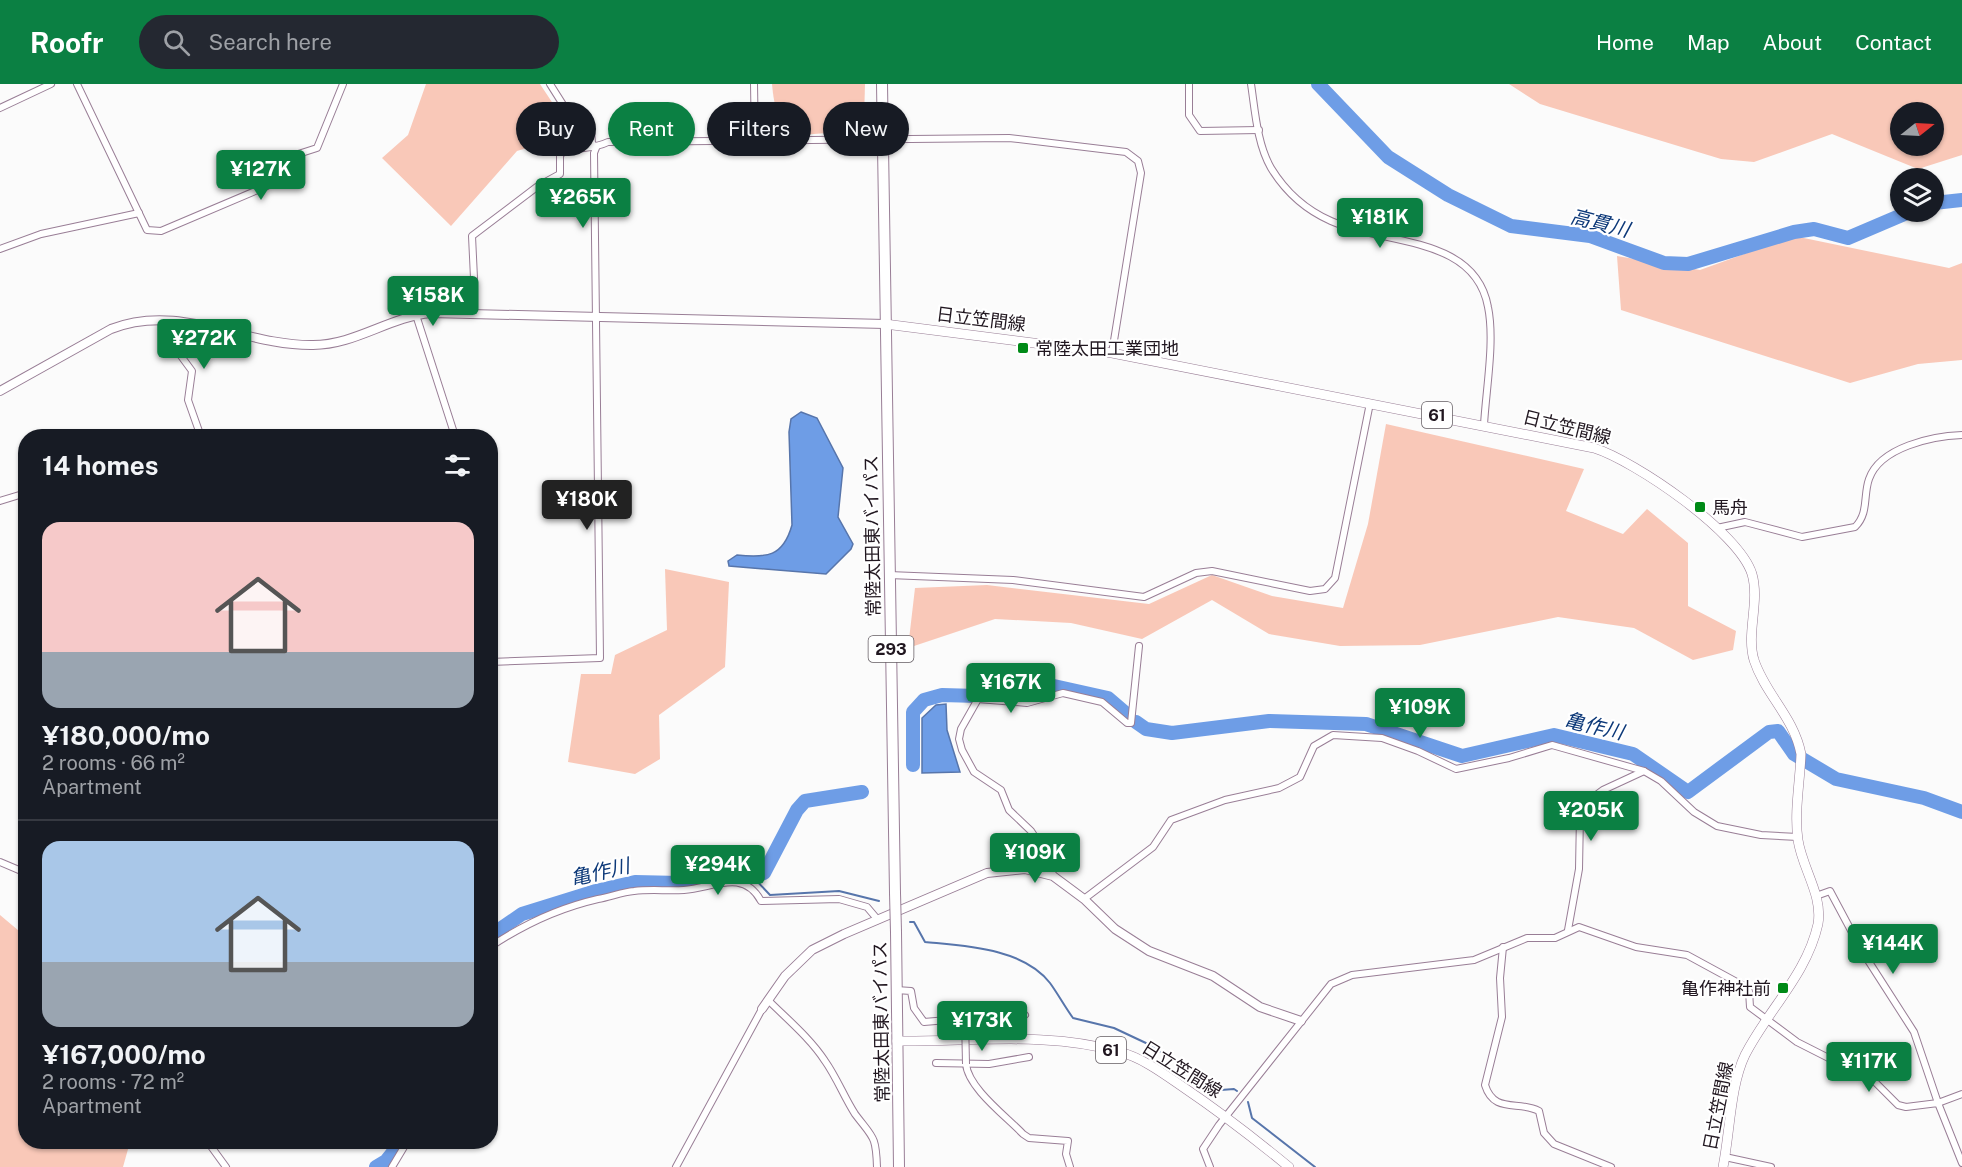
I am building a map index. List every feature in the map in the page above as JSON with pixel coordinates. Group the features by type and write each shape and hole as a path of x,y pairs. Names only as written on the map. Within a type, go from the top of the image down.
{"highway":[{"name":"常陸太田東バイパス","path":"882,84 882,102"},
{"name":"常陸太田東バイパス","path":"882,156 899,1167"}],"main road":[{"name":"日立笠間線","path":"885,324 1112,352 1484,425 1611,453 1643,472 1717,528 1740,551 1752,574 1754,586 1753,657 1765,683 1791,722 1801,757 1798,837 1804,866 1816,896 1818,920 1807,957 1741,1067 1723,1167"},
{"name":"日立笠間線","path":"897,1041 1035,1040 1080,1043 1122,1052 1157,1069 1226,1116 1289,1167"}],"street":[{"path":"0,108 51,84"},
{"path":"77,84 147,230 160,231 267,186 292,156 316,148 343,84"},
{"path":"550,84 561,102"},
{"path":"754,84 754,102"},
{"path":"1189,84 1189,115 1200,131 1258,130"},
{"path":"1251,84 1258,130 1270,166 1285,188 1308,210 1332,222 1369,234 1438,250 1470,270 1482,287 1488,306 1490,324 1484,425"},
{"path":"909,140 1009,138 1133,155 1138,160 1141,173 1112,352"},
{"path":"596,148 608,142 707,142"},
{"path":"438,314 474,278 472,236 538,186 560,174 560,156"},
{"path":"498,662 600,658 594,156"},
{"path":"0,249 41,234 139,213"},
{"path":"0,391 129,322 166,319 286,342 327,344 416,315 438,314 885,324"},
{"path":"416,315 453,429"},
{"path":"198,429 189,400 192,371 181,356 181,344 190,341 233,343 236,332"},
{"path":"889,575 1046,583 1144,597 1206,571 1310,591 1325,588 1335,578 1370,402"},
{"path":"1717,528 1745,522 1802,537 1855,527 1864,514 1869,477 1891,453 1914,443 1962,435"},
{"path":"0,501 18,495"},
{"path":"1053,876 1049,858 1040,843 1009,810 1001,790 974,772 960,744 961,729 978,699 1027,703 1063,693 1102,702 1131,723 1138,646"},
{"path":"1084,899 1154,847 1171,820 1225,800 1279,788 1300,777 1314,746 1333,735 1382,738 1418,751 1456,769 1509,758 1552,745 1644,771 1661,781 1694,812 1717,826 1761,835 1798,837"},
{"path":"1568,930 1579,869 1580,815 1591,799 1603,790 1644,771"},
{"path":"0,861 18,869"},
{"path":"676,1167 762,1009 785,976 812,950 1000,870 1024,868 1053,876 1084,899 1115,929 1149,951 1213,976 1260,1006 1301,1021"},
{"path":"498,942 552,912 575,904 631,891 686,890 711,884 743,883 755,890 761,901 839,899 867,907 878,920"},
{"path":"1816,896 1830,891 1862,951 1914,1032 1938,1103 1962,1163"},
{"path":"1210,1167 1203,1149 1226,1116 1324,991 1341,979 1415,965 1474,960 1527,938 1555,938 1568,930 1579,927 1636,947 1687,955 1706,963 1749,991 1749,1006 1797,1042 1874,1081 1898,1105 1906,1107 1938,1103 1962,1094"},
{"path":"1503,947 1500,978 1502,1017 1485,1085 1488,1095 1495,1102 1539,1111 1544,1133 1554,1144 1611,1167"},
{"path":"896,990 911,991 914,1008 924,1022 966,1018 1020,1019 1025,1015"},
{"path":"768,1000 814,1046 826,1062 856,1114 870,1130 877,1144 878,1167"},
{"path":"966,1018 966,1064 967,1072 974,1084 1029,1138 1068,1141 1066,1154 1070,1167"},
{"path":"936,1063 1010,1062 1029,1057"},
{"path":"213,1149 226,1167"},
{"path":"392,1167 403,1149"},
{"path":"1725,1157 1771,1167"}],"shaded area":[{"path":"426,84 540,84 552,102 516,102 516,152 451,226 382,158 408,135"},
{"path":"772,84 865,84 864,102 823,102 823,133 811,134 811,102 774,102"},
{"path":"1509,84 1962,84 1962,155 1921,168 1916,168 1832,134 1754,162 1721,159 1540,104"},
{"path":"1794,236 1949,268 1962,263 1962,360 1918,364 1850,383 1621,310 1617,256 1700,270"},
{"path":"1386,424 1584,469 1566,511 1623,534 1647,509 1688,543 1688,606 1736,631 1733,650 1693,660 1634,628 1558,617 1420,645 1340,646 1269,634 1212,600 1142,639 1071,623 995,619 908,648 915,588 987,585 1149,604 1212,575 1272,596 1343,608 1368,524"},
{"path":"665,569 729,582 725,667 659,715 660,759 635,774 568,762 581,674 611,674 615,655 667,630"},
{"path":"0,915 18,930 18,1149 128,1149 123,1167 0,1167"}],"water":[{"path":"801,412 817,418 843,468 838,517 853,544 851,549 826,574 729,566 728,561 737,555 757,556 772,553 784,544 788,536 792,525 789,432 791,419"},
{"path":"946,704 947,730 960,772 922,773 922,718 936,705"}],"waterway":[{"name":"高貫川","path":"1318,84 1388,157 1448,195 1511,226 1590,236 1664,263 1688,264 1794,232 1814,229 1848,238 1890,220"},
{"name":"高貫川","path":"1944,202 1962,200"},
{"name":"亀作川","path":"913,765 913,712 924,700 942,695 1014,697 1054,686 1108,698 1129,716"},
{"name":"亀作川","path":"1136,722 1146,729 1172,733 1269,721 1366,724 1462,756 1554,735 1633,754 1688,792 1769,732 1778,731 1794,754 1836,779 1924,798 1962,812"},
{"name":"亀作川","path":"498,930 522,914 596,891 635,882 680,883 728,874 753,877 764,873 797,810 805,801 862,792"},
{"path":"753,877 770,895 839,891 879,901"},
{"path":"910,922 914,922 925,942 992,951 1025,962 1039,971 1050,983 1073,1018 1114,1028 1148,1044 1221,1090 1234,1089 1237,1091"},
{"path":"1248,1102 1252,1118 1315,1167"},
{"name":"亀作川","path":"376,1167 386,1161 395,1149"}],"place":[{"name":"常陸太田工業団地","path":"1023,348"},
{"name":"馬舟","path":"1700,507"},
{"name":"亀作神社前","path":"1783,988"}]}
